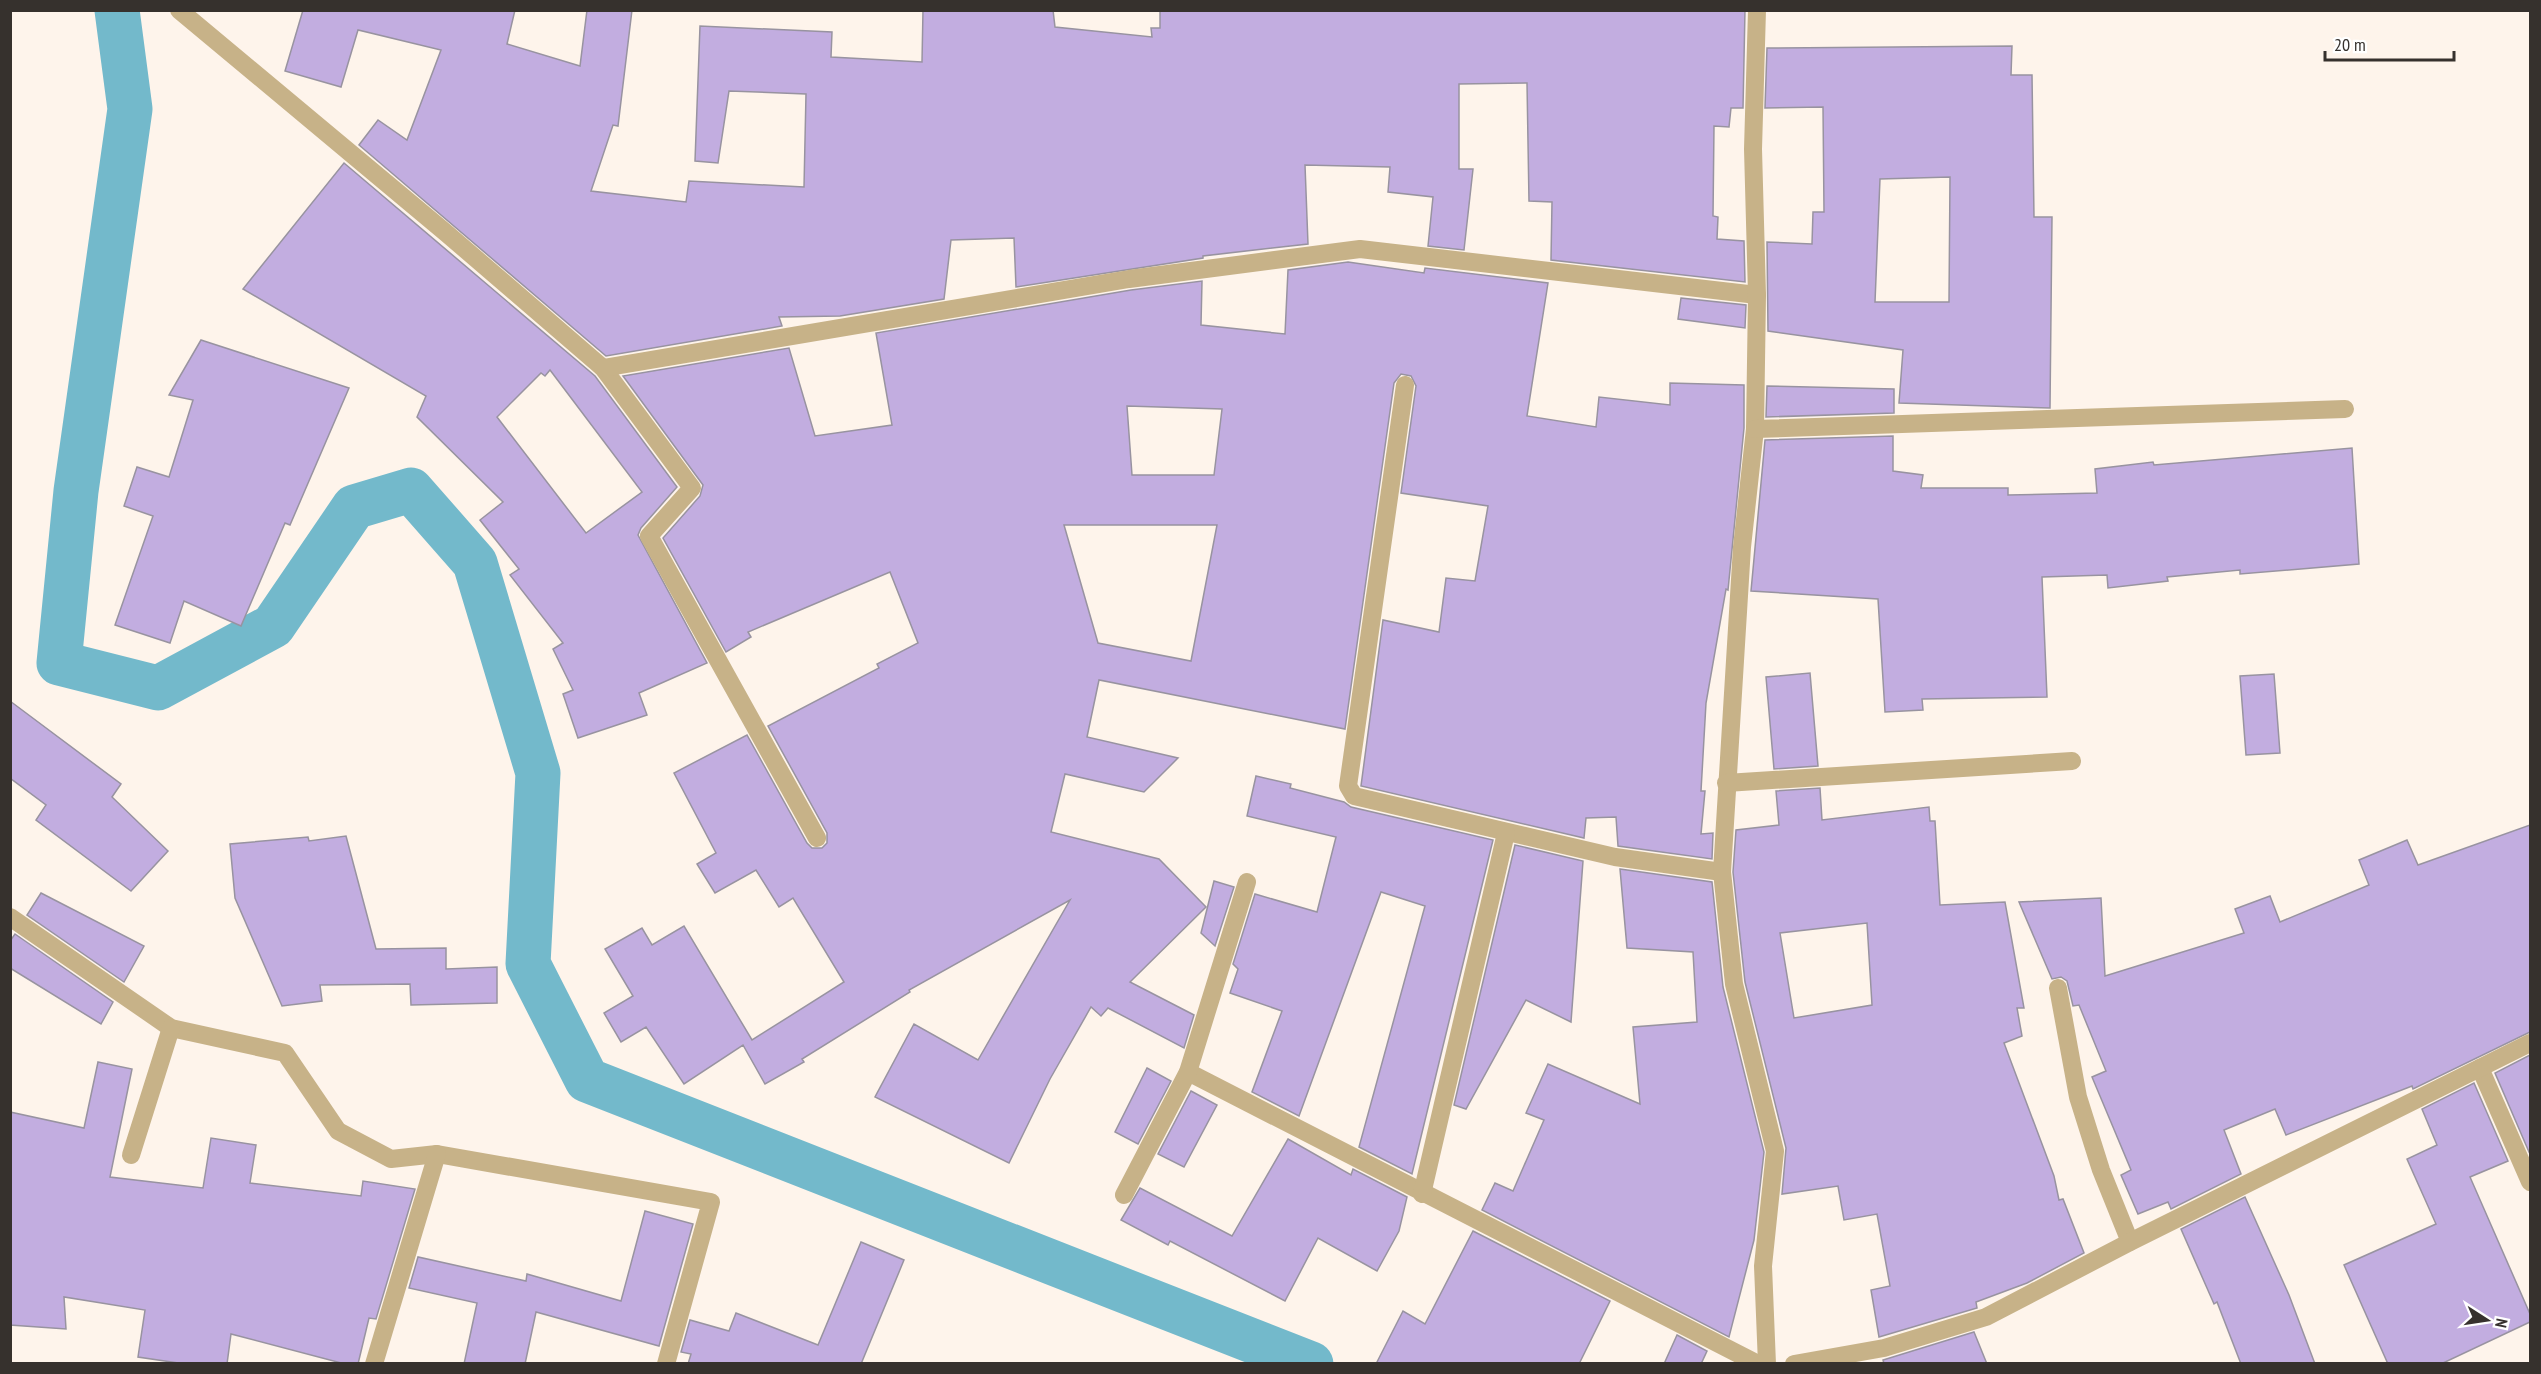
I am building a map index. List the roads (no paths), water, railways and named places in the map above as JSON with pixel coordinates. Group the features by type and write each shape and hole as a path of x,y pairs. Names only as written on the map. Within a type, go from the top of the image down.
{"street":[{"path":"179,10 445,232 603,368 692,488 649,536 817,838"},
{"path":"1757,10 1753,149 1757,295 1755,429 1742,547 1722,872 1734,984 1775,1151 1764,1266 1767,1364"},
{"path":"603,368 1129,279 1360,249 1757,295"},
{"path":"1405,385 1348,786 1354,796 1615,857 1722,872"},
{"path":"1755,429 2345,409"},
{"path":"1726,783 2072,761"},
{"path":"1422,1194 1506,833"},
{"path":"1124,1195 1188,1072 1247,882"},
{"path":"10,917 171,1028 285,1053 338,1131 392,1159 437,1154 711,1202 666,1364"},
{"path":"2058,988 2078,1097 2101,1170 2130,1242"},
{"path":"130,1155 171,1028"},
{"path":"1794,1364 1884,1348 1986,1317 2130,1242 2530,1043"},
{"path":"2480,1068 2530,1182"},
{"path":"1188,1072 1422,1194 1758,1364"},
{"path":"374,1364 437,1154"}],"waterway":[{"path":"117,10 130,109 76,491 59,663 158,688 273,626 354,507 411,490 475,563 538,773 528,964 587,1080 1311,1364"}]}
